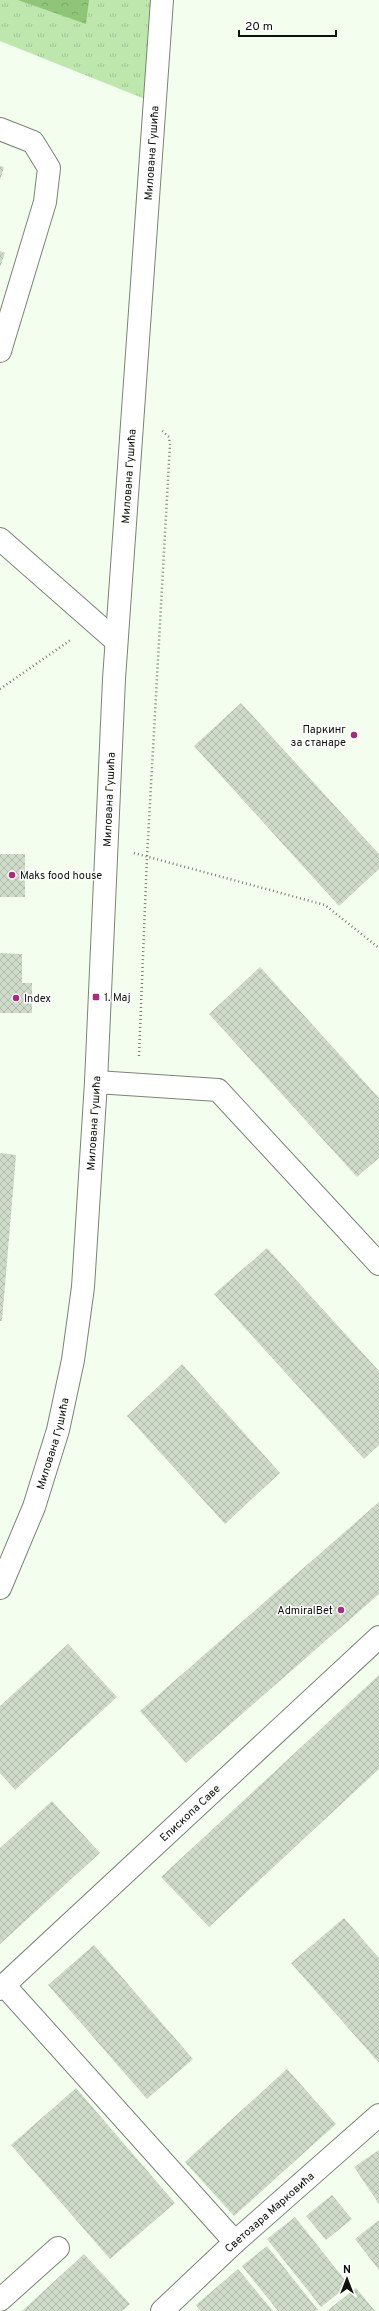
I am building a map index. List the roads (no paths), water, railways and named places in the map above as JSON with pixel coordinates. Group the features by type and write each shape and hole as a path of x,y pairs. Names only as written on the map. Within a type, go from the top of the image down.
{"street":[{"name":"Милована Гушића","path":"0,1588 34,1507 58,1430 73,1360 83,1287 96,1082 116,641 162,0"},
{"path":"0,129 33,142 49,168 46,202 0,351"},
{"path":"0,539 116,641"},
{"path":"96,1082 218,1090 379,1264"},
{"name":"Епископа Саве","path":"2,1987 379,1637"},
{"path":"2,1987 235,2242"},
{"name":"Светозара Марковића","path":"162,2311 235,2242 379,2115"},
{"path":"0,2300 58,2248"}],"place":[{"name":"Паркинг за станаре","path":"354,735"},
{"name":"Maks food house","path":"12,875"},
{"name":"1. Мај","path":"96,997"},
{"name":"Index","path":"16,998"},
{"name":"AdmiralBet","path":"341,1610"}]}
